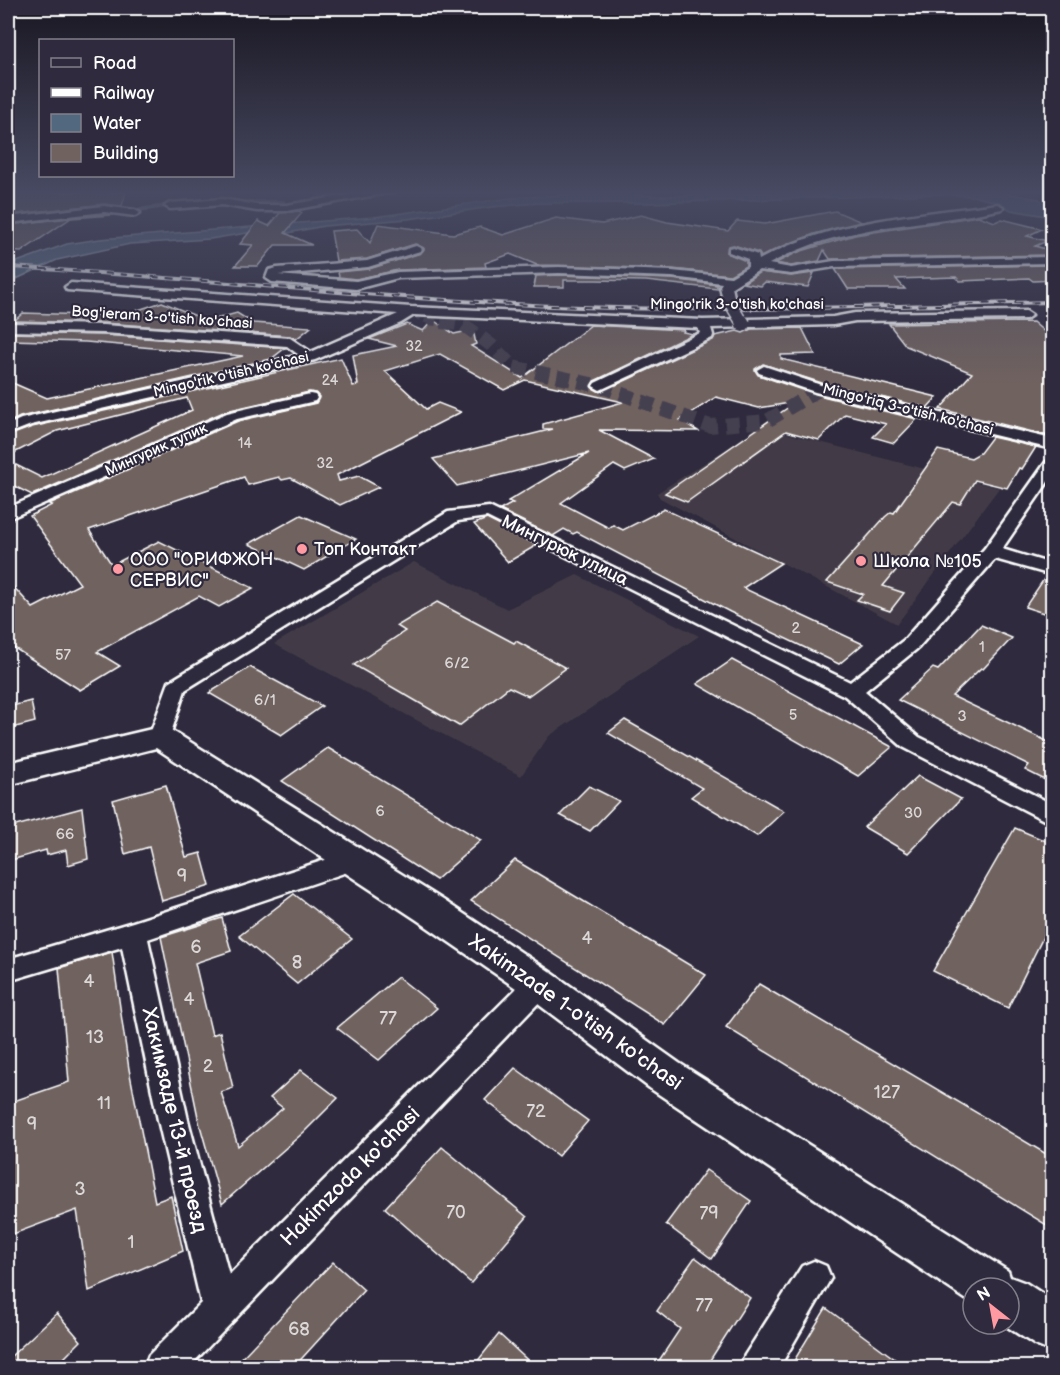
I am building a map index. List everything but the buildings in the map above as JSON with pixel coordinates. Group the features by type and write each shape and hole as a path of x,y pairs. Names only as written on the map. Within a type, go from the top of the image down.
{"street":[{"path":"393,256 368,264 277,271 273,272 272,278 356,285 398,275 559,270 672,274 733,281"},
{"path":"752,256 754,257 752,264 790,271 834,264 1053,260"},
{"path":"743,324 729,301 726,286 777,256"},
{"path":"70,287 411,311"},
{"name":"Mingo'rik 3-o'tish ko'chasi","path":"411,311 703,324 833,321 855,317 1026,315"},
{"name":"Mingo'rik o'tish ko'chasi","path":"8,430 26,422 310,357 397,320 411,311"},
{"path":"600,386 707,335 703,324"},
{"name":"Bog'ieram 3-o'tish ko'chasi","path":"8,327 103,329 290,342 310,357"},
{"name":"Mingo'riq 3-o'tish ko'chasi","path":"764,370 820,388 1053,444"},
{"name":"Мингурик тупик","path":"8,514 232,416 310,399"},
{"path":"8,413 26,422"},
{"path":"852,691 911,644 991,552 1053,465"},
{"name":"Мингурюк улица","path":"160,737 176,687 454,516 489,512 852,691 911,742 1053,814"},
{"path":"991,552 1053,570"},
{"path":"8,774 160,737"},
{"name":"Xakimzade 1-o'tish ko'chasi","path":"160,737 353,860 539,984 665,1076 973,1276"},
{"path":"8,970 133,933 353,860"},
{"name":"Хакимзаде 13-й проезд","path":"133,933 173,1120 220,1307"},
{"name":"Hakimzoda ko'chasi","path":"162,1368 539,984"},
{"path":"758,1368 814,1278"},
{"path":"1021,1308 1053,1328"}],"shaded area":[{"name":"Школа №105","path":"761,427 999,488 897,624 660,498 657,493"},
{"path":"414,562 507,609 577,575 699,636 549,736 521,776 274,644"}],"water":[{"path":"33,256 74,256 57,260 8,283 8,268 14,263"}],"tunnel":[{"path":"411,311 432,320 452,323"},
{"path":"442,322 464,325 491,345 513,367 600,386 710,426 767,421 820,389"}],"railway":[{"path":"8,267 553,306 740,309 1052,302"}],"place":[{"name":"Топ Контакт","path":"302,549"},
{"name":"Школа №105","path":"861,561"},
{"name":"ООО \"ОРИФЖОН СЕРВИС\"","path":"118,569"}]}
